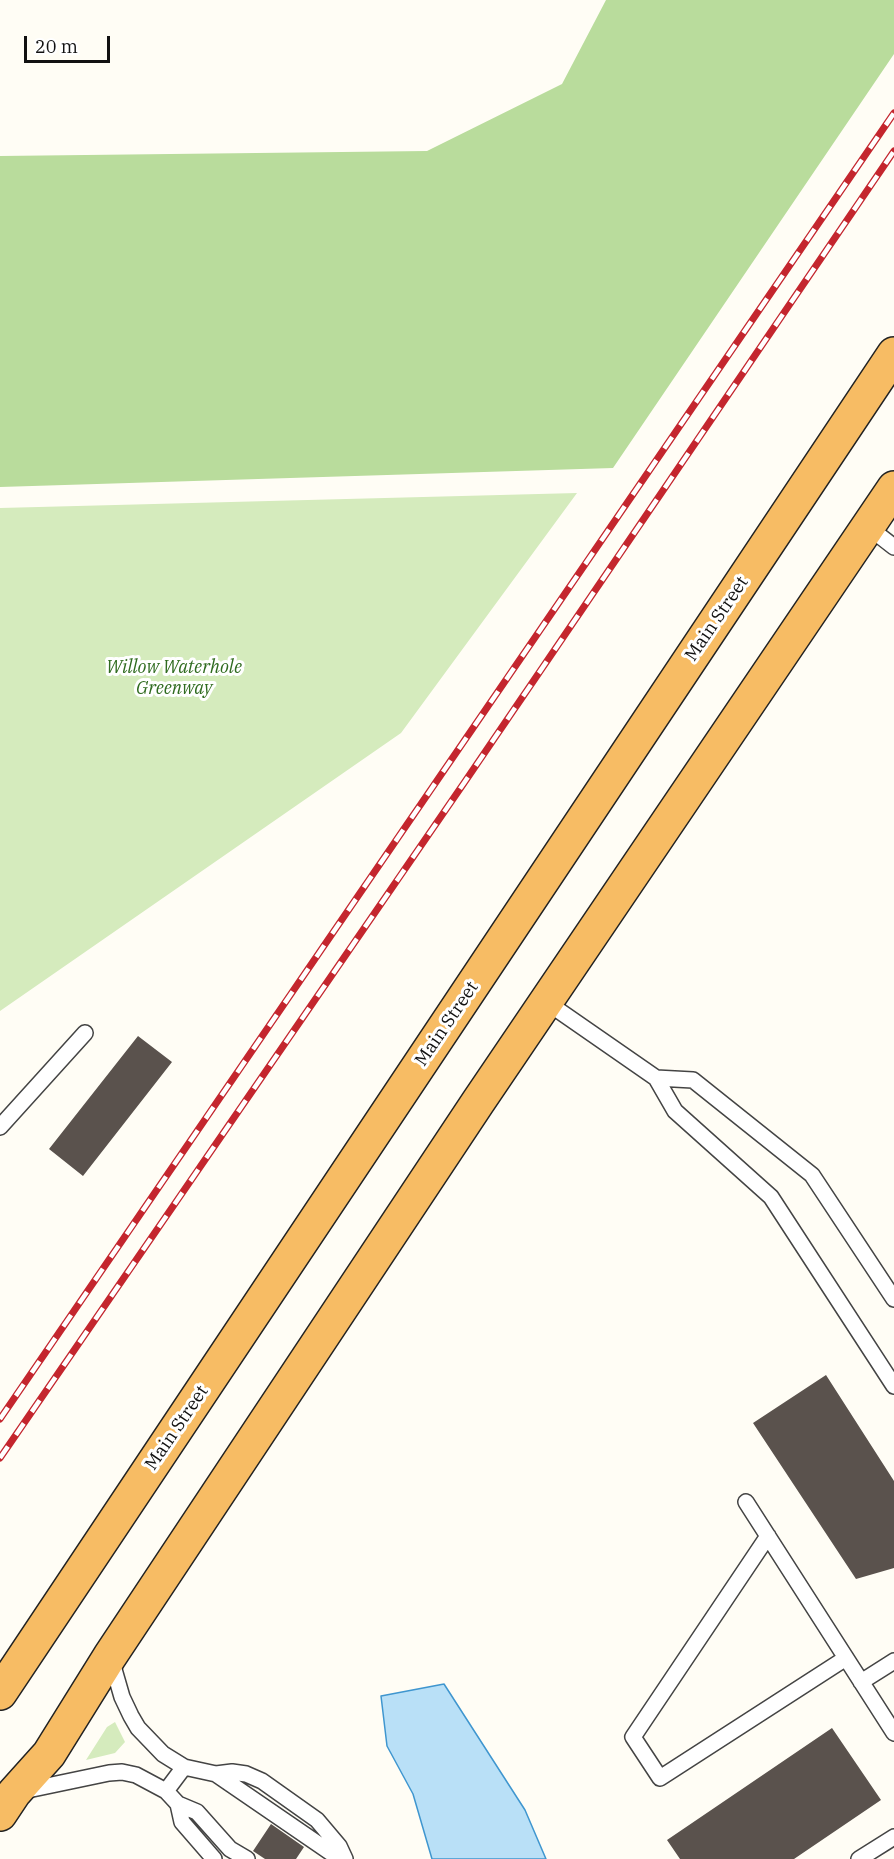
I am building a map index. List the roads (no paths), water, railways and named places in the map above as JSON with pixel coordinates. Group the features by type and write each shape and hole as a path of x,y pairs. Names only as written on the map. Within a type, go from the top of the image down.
{"highway":[{"name":"Main Street","path":"0,1693 894,354"},
{"path":"7,1804 49,1754 110,1656 545,1001 894,488"}],"lane":[{"path":"867,526 894,547"},
{"path":"545,1001 656,1078 675,1111 771,1197 894,1386"},
{"path":"0,1127 85,1033"},
{"path":"656,1078 693,1080 812,1175 894,1299"},
{"path":"746,1503 894,1733"},
{"path":"768,1536 633,1737 660,1778 846,1658"},
{"path":"110,1656 123,1697 138,1728 163,1754 184,1767 216,1774 232,1772 246,1774 262,1781 317,1820 339,1846 345,1859"},
{"path":"861,1682 894,1661"},
{"path":"166,1791 184,1767"},
{"path":"7,1804 72,1779 122,1772 136,1775 166,1791 178,1804 197,1812 230,1849 247,1859"},
{"path":"216,1774 340,1859"},
{"path":"178,1804 182,1822 214,1859"},
{"path":"859,1859 894,1837"}],"water":[{"path":"444,1684 525,1810 546,1859 432,1859 413,1794 387,1746 381,1696"}],"railway":[{"path":"0,1419 894,113"},
{"path":"0,1458 464,783 894,151"}],"park label":[{"name":"Willow Waterhole Greenway","path":"174,678"}]}
